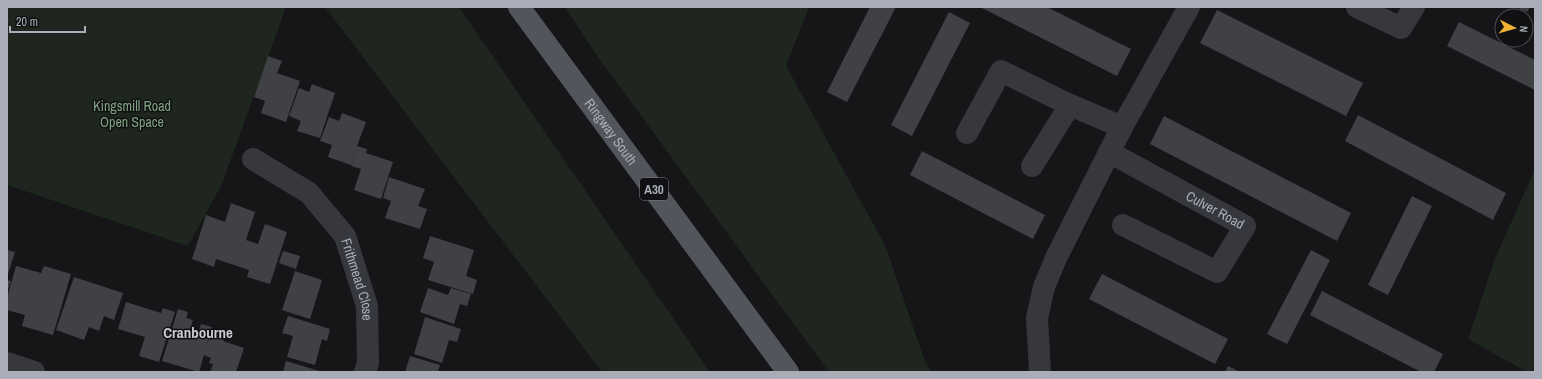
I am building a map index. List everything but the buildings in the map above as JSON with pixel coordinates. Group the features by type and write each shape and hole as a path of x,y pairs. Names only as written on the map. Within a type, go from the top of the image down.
{"main road":[{"name":"Ringway South","path":"519,7 788,372"}],"street":[{"path":"1040,372 1037,318 1044,287 1056,258 1122,127 1190,7"},
{"path":"1357,7 1401,28 1414,7"},
{"path":"967,133 1001,71 1070,105 1122,127"},
{"path":"1032,166 1070,105"},
{"name":"Culver Road","path":"1109,152 1245,226 1217,272 1124,225"},
{"name":"Frithmead Close","path":"253,159 309,193 345,236 367,306 368,363 366,372"},
{"path":"7,363 34,372"}],"green space":[{"name":"Kingsmill Road Open Space","path":"7,7 286,7 222,184 188,246 7,185"},
{"path":"325,7 459,7 710,372 602,372"},
{"path":"565,7 809,7 786,66 886,247 924,359 931,372 829,372 595,53"},
{"path":"1535,169 1535,372 1527,372 1468,339 1494,261"}],"district":[{"name":"Cranbourne","path":"198,333"}]}
